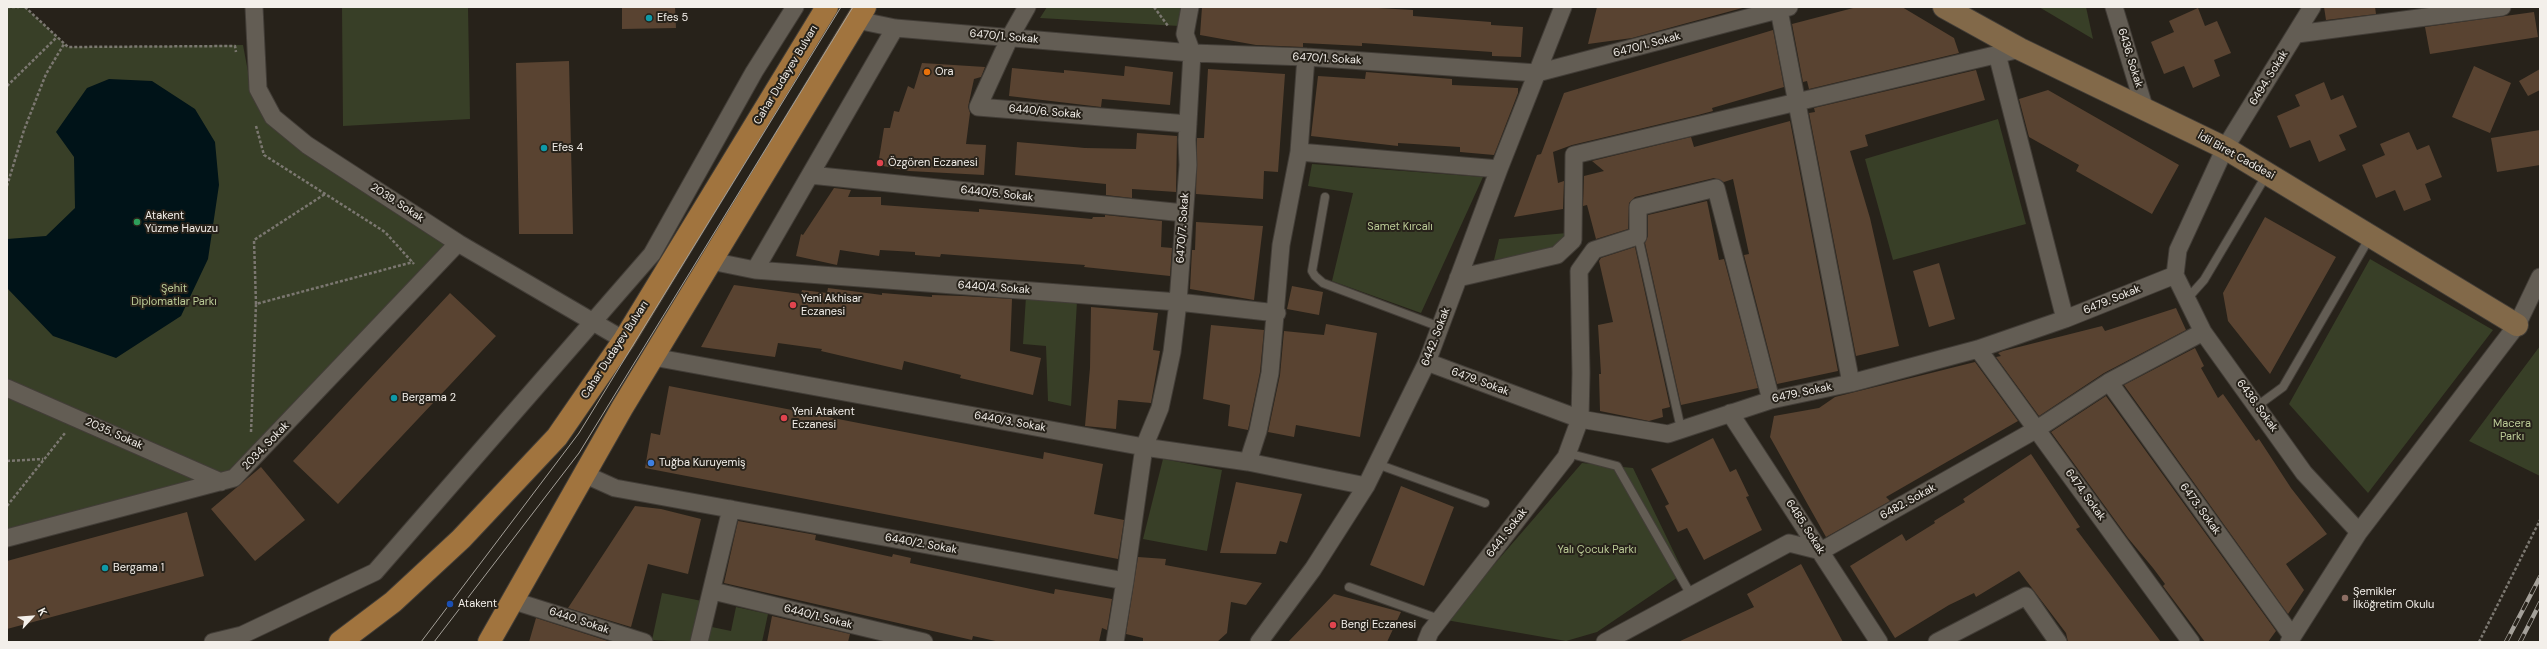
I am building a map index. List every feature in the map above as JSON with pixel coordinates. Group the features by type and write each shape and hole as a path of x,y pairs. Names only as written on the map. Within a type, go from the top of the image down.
{"main road":[{"name":"Cahar Dudayev Bulvarı","path":"340,642 393,602 450,549 552,443 624,340 827,7"},
{"path":"489,642 514,601 653,357 861,13"}],"street":[{"name":"2039. Sokak","path":"254,7 258,89 273,117 307,145 458,243 624,340"},
{"path":"213,642 242,635 374,572 652,254 754,72 795,7"},
{"path":"1010,37 1027,7"},
{"name":"6470/7. Sokak","path":"1144,446 1160,408 1172,352 1178,302 1192,54 1185,34 1190,7"},
{"name":"6442. Sokak","path":"1259,642 1313,568 1366,486 1427,362 1499,169 1563,7"},
{"name":"İdil Biret Caddesi","path":"1944,7 2020,49 2225,148 2517,325"},
{"name":"6436. Sokak","path":"2114,7 2145,110"},
{"name":"6494. Sokak","path":"2225,148 2297,34 2312,7"},
{"path":"2297,34 2502,7"},
{"path":"1784,8 1795,102 1851,383"},
{"name":"6470/1. Sokak","path":"861,13 895,28 1192,54 1306,57 1537,73 1784,8"},
{"path":"755,270 895,28"},
{"name":"6440/6. Sokak","path":"1010,37 978,107 1188,124"},
{"path":"1458,278 1557,255 1573,240 1574,155 2020,49"},
{"path":"1997,54 2065,319"},
{"path":"1248,462 1258,431 1268,380 1277,313 1281,245 1299,152 1306,57"},
{"path":"2175,275 2178,250 2225,148"},
{"path":"1299,152 1499,169"},
{"name":"6440/5. Sokak","path":"810,175 1184,213"},
{"path":"1638,236 1638,207 1716,188 1771,400"},
{"name":"6441. Sokak","path":"1426,642 1430,632 1439,619 1567,453 1580,419 1581,373 1579,271 1594,250 1638,236"},
{"name":"2034. Sokak","path":"7,538 234,478 254,459 458,243"},
{"name":"6440/4. Sokak","path":"711,261 755,270 1178,302 1277,313"},
{"name":"6436. Sokak","path":"2175,275 2203,332 2304,473 2359,532"},
{"name":"6479. Sokak","path":"1427,362 1580,419 1668,434 1771,400 1851,383 1978,349 2065,319 2175,275"},
{"path":"2291,639 2359,532 2517,325 2540,278"},
{"name":"6482. Sokak","path":"1821,551 2037,429 2109,382 2203,332"},
{"name":"6474. Sokak","path":"1978,349 2191,642"},
{"name":"6440/3. Sokak","path":"653,357 1144,446 1248,462 1366,486"},
{"name":"6473. Sokak","path":"2109,382 2291,639"},
{"name":"2035. Sokak","path":"7,388 221,482"},
{"name":"6485. Sokak","path":"1730,413 1879,642"},
{"path":"1115,642 1144,446"},
{"name":"6440/2. Sokak","path":"586,475 615,488 1125,581"},
{"path":"700,642 731,509"},
{"path":"1605,642 1789,543 1821,551"},
{"name":"6440/1. Sokak","path":"713,591 924,642"},
{"path":"1948,640 2026,596 2058,642"},
{"name":"6440. Sokak","path":"514,601 644,642"}],"lane":[{"path":"2187,299 2204,280 2268,173"},
{"path":"1325,197 1312,271 1315,276 1323,283 1440,327"},
{"path":"1638,236 1681,429"},
{"path":"2257,406 2283,386 2371,236"},
{"path":"1567,453 1617,466 1691,595"},
{"path":"1377,464 1485,503"},
{"path":"1349,587 1439,619"}],"path":[{"path":"7,7 19,7"},
{"path":"25,7 68,47 235,46 237,54"},
{"path":"7,86 57,37"},
{"path":"7,186 24,130 46,74 64,44"},
{"path":"254,119 264,155 385,232 416,267"},
{"path":"251,438 256,304 254,240 325,194"},
{"path":"256,304 412,262 443,259"},
{"path":"7,506 77,418"},
{"path":"7,461 44,459"},
{"path":"2479,642 2540,520"}],"green space":[{"name":"Şehit Diplomatlar Parkı","path":"7,7 25,7 68,47 243,45 252,93 449,242 230,476 7,534"},
{"path":"342,7 468,7 470,119 343,126"},
{"path":"1047,7 1183,7 1179,26 1040,18"},
{"path":"2039,7 2086,7 2093,39"},
{"path":"1998,119 2026,224 1893,260 1865,159"},
{"name":"Samet Kırcalı","path":"1312,164 1483,177 1421,313 1332,281 1353,193 1308,186"},
{"path":"1567,233 1556,249 1494,260 1499,239"},
{"path":"2370,259 2493,330 2368,493 2289,404"},
{"path":"1026,296 1077,301 1071,406 1048,401 1046,346 1023,344"},
{"name":"Macera Parkı","path":"2540,346 2540,476 2469,441"},
{"path":"1163,459 1222,470 1207,551 1143,539"},
{"name":"Yalı Çocuk Parkı","path":"1582,463 1633,468 1684,573 1597,632 1566,641 1446,620"},
{"path":"662,593 702,601 693,642 649,640 652,640"},
{"path":"736,607 768,614 762,642 704,642 707,626 731,631"}],"shaded area":[{"name":"Atakent Yüzme Havuzu","path":"109,79 152,81 195,109 215,142 219,185 208,259 181,316 116,358 53,336 7,288 7,239 46,236 75,208 74,157 56,132 87,88"}],"building":[{"name":"Efes 5","path":"622,7 675,7 676,28 622,29"},
{"path":"1202,7 1361,7 1413,10 1413,16 1491,22 1491,25 1523,27 1521,57 1492,56 1492,52 1362,43 1362,46 1303,43 1303,47 1256,45 1200,35"},
{"path":"1597,7 1746,7 1632,38 1588,44"},
{"path":"1857,7 1902,7 1954,38 1959,53 1809,89 1807,81 1803,82 1792,24"},
{"path":"2324,7 2375,7 2376,14 2326,20"},
{"path":"2198,8 2205,26 2217,21 2231,53 2214,60 2220,76 2193,88 2184,66 2164,74 2151,42 2174,32 2169,21"},
{"path":"2534,12 2538,37 2430,54 2425,27"},
{"path":"1773,30 1784,87 1712,108 1713,111 1572,145 1553,152 1558,183 1564,181 1563,209 1514,217 1537,155 1541,154 1564,93"},
{"name":"Efes 4","path":"569,61 573,234 519,234 516,63"},
{"path":"922,63 985,67 981,77 974,79 968,107 970,113 966,144 986,145 984,175 909,171 878,165 884,128 890,128 894,111 899,112 908,86 914,89"},
{"path":"1125,66 1173,72 1170,105 1102,99 1101,107 1009,96 1012,68 1064,73 1064,70 1124,76"},
{"path":"2474,66 2511,83 2490,133 2452,117"},
{"path":"1208,69 1285,74 1278,172 1264,171 1263,199 1196,194 1197,138 1204,138"},
{"path":"2540,69 2540,90 2528,96 2519,81"},
{"path":"1976,70 1985,100 1865,135 1868,146 1850,151 1870,218 1899,346 1856,356 1809,113 1815,112 1814,108"},
{"path":"1366,72 1452,79 1452,85 1518,88 1518,93 1494,155 1460,152 1460,147 1398,143 1398,146 1311,136 1318,76 1365,79"},
{"path":"2324,82 2331,100 2343,95 2357,127 2339,135 2346,150 2319,162 2310,140 2290,148 2277,116 2300,106 2295,95"},
{"path":"2048,90 2179,165 2152,214 2076,171 2079,165 2029,137 2019,99"},
{"path":"1790,121 1838,371 1777,384 1744,255 1749,254 1733,179 1724,182 1714,178 1635,197 1629,203 1628,229 1596,239 1587,205 1583,206 1584,176 1604,171 1592,161 1691,137 1694,147"},
{"path":"2540,130 2540,165 2497,172 2491,138"},
{"path":"2409,132 2417,150 2429,145 2442,177 2425,184 2431,200 2404,211 2395,190 2376,198 2362,165 2385,155 2380,144"},
{"path":"1137,133 1177,136 1176,192 1132,189 1132,198 1106,195 1106,184 1015,175 1017,142 1085,148 1136,149"},
{"path":"834,188 851,190 848,197 881,197 881,205 979,212 979,209 1092,219 1093,217 1105,217 1105,215 1162,221 1161,247 1172,248 1170,276 1084,267 1085,265 941,254 940,257 915,255 915,252 880,250 879,256 840,250 837,265 796,256 801,234 803,235"},
{"path":"1707,201 1719,260 1724,259 1758,388 1681,405 1645,243 1648,236 1648,215"},
{"path":"2265,217 2336,257 2270,374 2228,321 2223,293"},
{"path":"1196,222 1263,226 1254,300 1190,289 1192,250 1195,250"},
{"path":"1635,247 1670,407 1662,409 1663,417 1649,421 1600,411 1599,374 1601,374 1598,325 1613,322 1599,261 1601,258"},
{"path":"1939,263 1955,319 1929,327 1913,271"},
{"path":"734,285 801,294 802,290 827,293 828,288 882,295 882,293 932,297 932,295 1012,299 1010,351 1041,358 1033,395 960,378 961,375 904,361 902,370 821,351 822,349 778,343 775,357 701,347"},
{"path":"1292,286 1323,292 1319,315 1287,309"},
{"name":"Bergama 2","path":"450,293 496,336 338,504 293,461"},
{"path":"1091,307 1158,313 1153,350 1160,351 1151,403 1118,400 1116,429 1085,426 1090,368"},
{"path":"2176,308 2186,330 2104,373 2039,416 1996,357 2001,356 1998,353 2003,351 2102,326 2105,331"},
{"path":"1326,324 1377,333 1360,437 1296,425 1294,437 1268,432 1280,375 1284,331 1324,335"},
{"path":"1211,325 1264,330 1260,372 1248,430 1228,426 1230,405 1203,399"},
{"path":"2195,348 2204,366 2201,368 2218,398 2223,394 2256,441 2259,439 2291,488 2327,534 2286,564 2304,590 2288,614 2124,385"},
{"path":"1975,362 2018,421 1886,497 1890,501 1826,537 1770,437 1774,416 1819,408 1835,397"},
{"path":"669,386 1043,459 1044,452 1103,464 1094,514 1124,520 1118,559 645,468 651,433 660,435"},
{"path":"2106,396 2276,631 2268,642 2205,642 2163,586 2165,584 2128,538 2051,432"},
{"path":"1713,438 1730,472 1736,469 1749,496 1746,497 1762,530 1704,560 1687,528 1678,532 1665,506 1669,504 1651,469"},
{"path":"2031,454 2080,527 2076,529 2161,642 2068,642 2066,633 2019,571 1976,597 1974,593 1949,605 1895,638 1850,566 1902,534 1906,541 1935,523 1934,521 1965,502 1963,499"},
{"path":"261,467 305,520 255,561 211,509"},
{"path":"1236,482 1302,494 1287,543 1280,541 1276,554 1220,553"},
{"path":"1401,486 1454,507 1424,586 1370,565"},
{"path":"635,506 661,509 701,519 688,574 648,564 631,627 568,608"},
{"name":"Bergama 1","path":"187,512 204,576 7,629 7,561"},
{"path":"738,521 816,535 815,540 892,557 893,554 911,558 910,563 1054,594 1055,589 1112,599 1107,630 1102,628 1099,642 1000,642 973,636 972,640 724,583"},
{"path":"1138,557 1166,559 1165,565 1262,583 1246,605 1231,602 1227,633 1217,642 1143,642 1143,638 1126,634"},
{"path":"1801,564 1843,642 1678,642 1754,607 1747,594"},
{"path":"1334,594 1401,612 1387,642 1288,642"},
{"path":"772,616 850,634 848,642 767,642"},
{"path":"536,618 611,642 529,642"}],"tram line":[{"path":"421,642 579,433 841,7"},
{"path":"434,642 579,453 853,7"}],"railway":[{"path":"2506,642 2540,577"},
{"path":"2520,642 2540,603"}],"place":[{"name":"Efes 5","path":"649,18"},
{"name":"Ora","path":"927,72"},
{"name":"Efes 4","path":"544,148"},
{"name":"Özgören Eczanesi","path":"880,163"},
{"name":"Atakent Yüzme Havuzu","path":"137,222"},
{"name":"Yeni Akhisar Eczanesi","path":"793,305"},
{"name":"Bergama 2","path":"394,398"},
{"name":"Yeni Atakent Eczanesi","path":"784,418"},
{"name":"Tuğba Kuruyemiş","path":"651,463"},
{"name":"Bergama 1","path":"105,568"},
{"name":"Şemikler İlköğretim Okulu","path":"2345,598"},
{"name":"Atakent","path":"450,604"},
{"name":"Bengi Eczanesi","path":"1333,625"}]}
